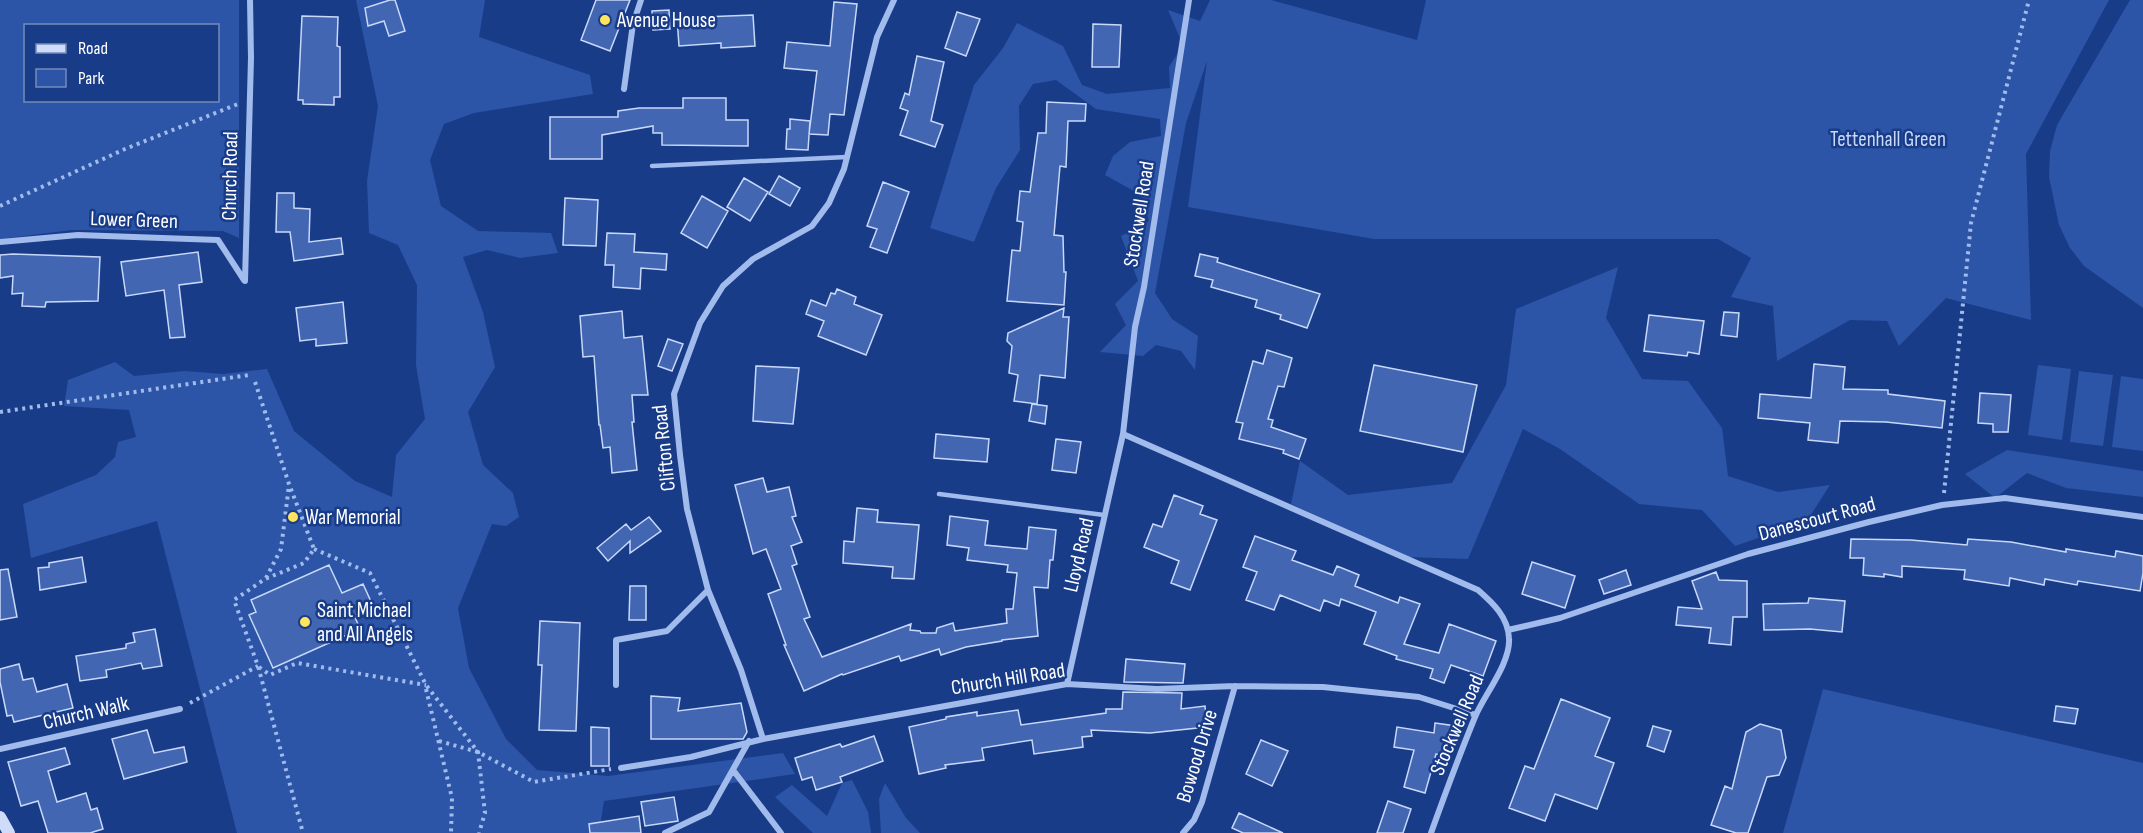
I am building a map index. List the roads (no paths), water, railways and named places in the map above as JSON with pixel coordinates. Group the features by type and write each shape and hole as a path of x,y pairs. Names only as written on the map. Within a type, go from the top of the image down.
{"street":[{"name":"Church Road","path":"244,281 251,58 250,0"},
{"path":"624,89 633,24 640,0"},
{"name":"Clifton Road","path":"762,739 741,670 708,590 687,509 674,394 700,323 723,286 753,259 812,226 829,203 847,157 877,37 894,0"},
{"name":"Stockwell Road","path":"1123,434 1135,327 1141,304 1189,0"},
{"name":"Lower Green","path":"0,242 78,235 218,240 244,281"},
{"path":"1123,434 1478,590 1494,604 1508,630"},
{"name":"Lloyd Road","path":"1067,684 1123,434"},
{"name":"Danescourt Road","path":"1508,630 1560,618 1748,554 1942,505 2005,498 2143,516"},
{"path":"616,685 616,640 667,631 708,590"},
{"name":"Stockwell Road","path":"1431,833 1476,715 1506,657 1510,641 1508,630"},
{"name":"Church Hill Road","path":"621,768 691,757 750,741 1067,684 1157,689 1235,686 1323,687 1419,697 1476,715"},
{"name":"Bowood Drive","path":"1183,833 1194,820 1202,802 1235,686"},
{"name":"Church Walk","path":"0,749 180,709"},
{"path":"665,833 709,812 750,741"},
{"path":"733,770 781,833"},
{"path":"0,817 9,833"}],"lane":[{"path":"652,166 847,157"},
{"path":"939,494 1104,515"}],"place":[{"name":"Avenue House","path":"605,20"},
{"name":"War Memorial","path":"293,517"},
{"name":"Saint Michael and All Angels","path":"305,622"}],"park label":[{"name":"Tettenhall Green","path":"1888,139"}]}
